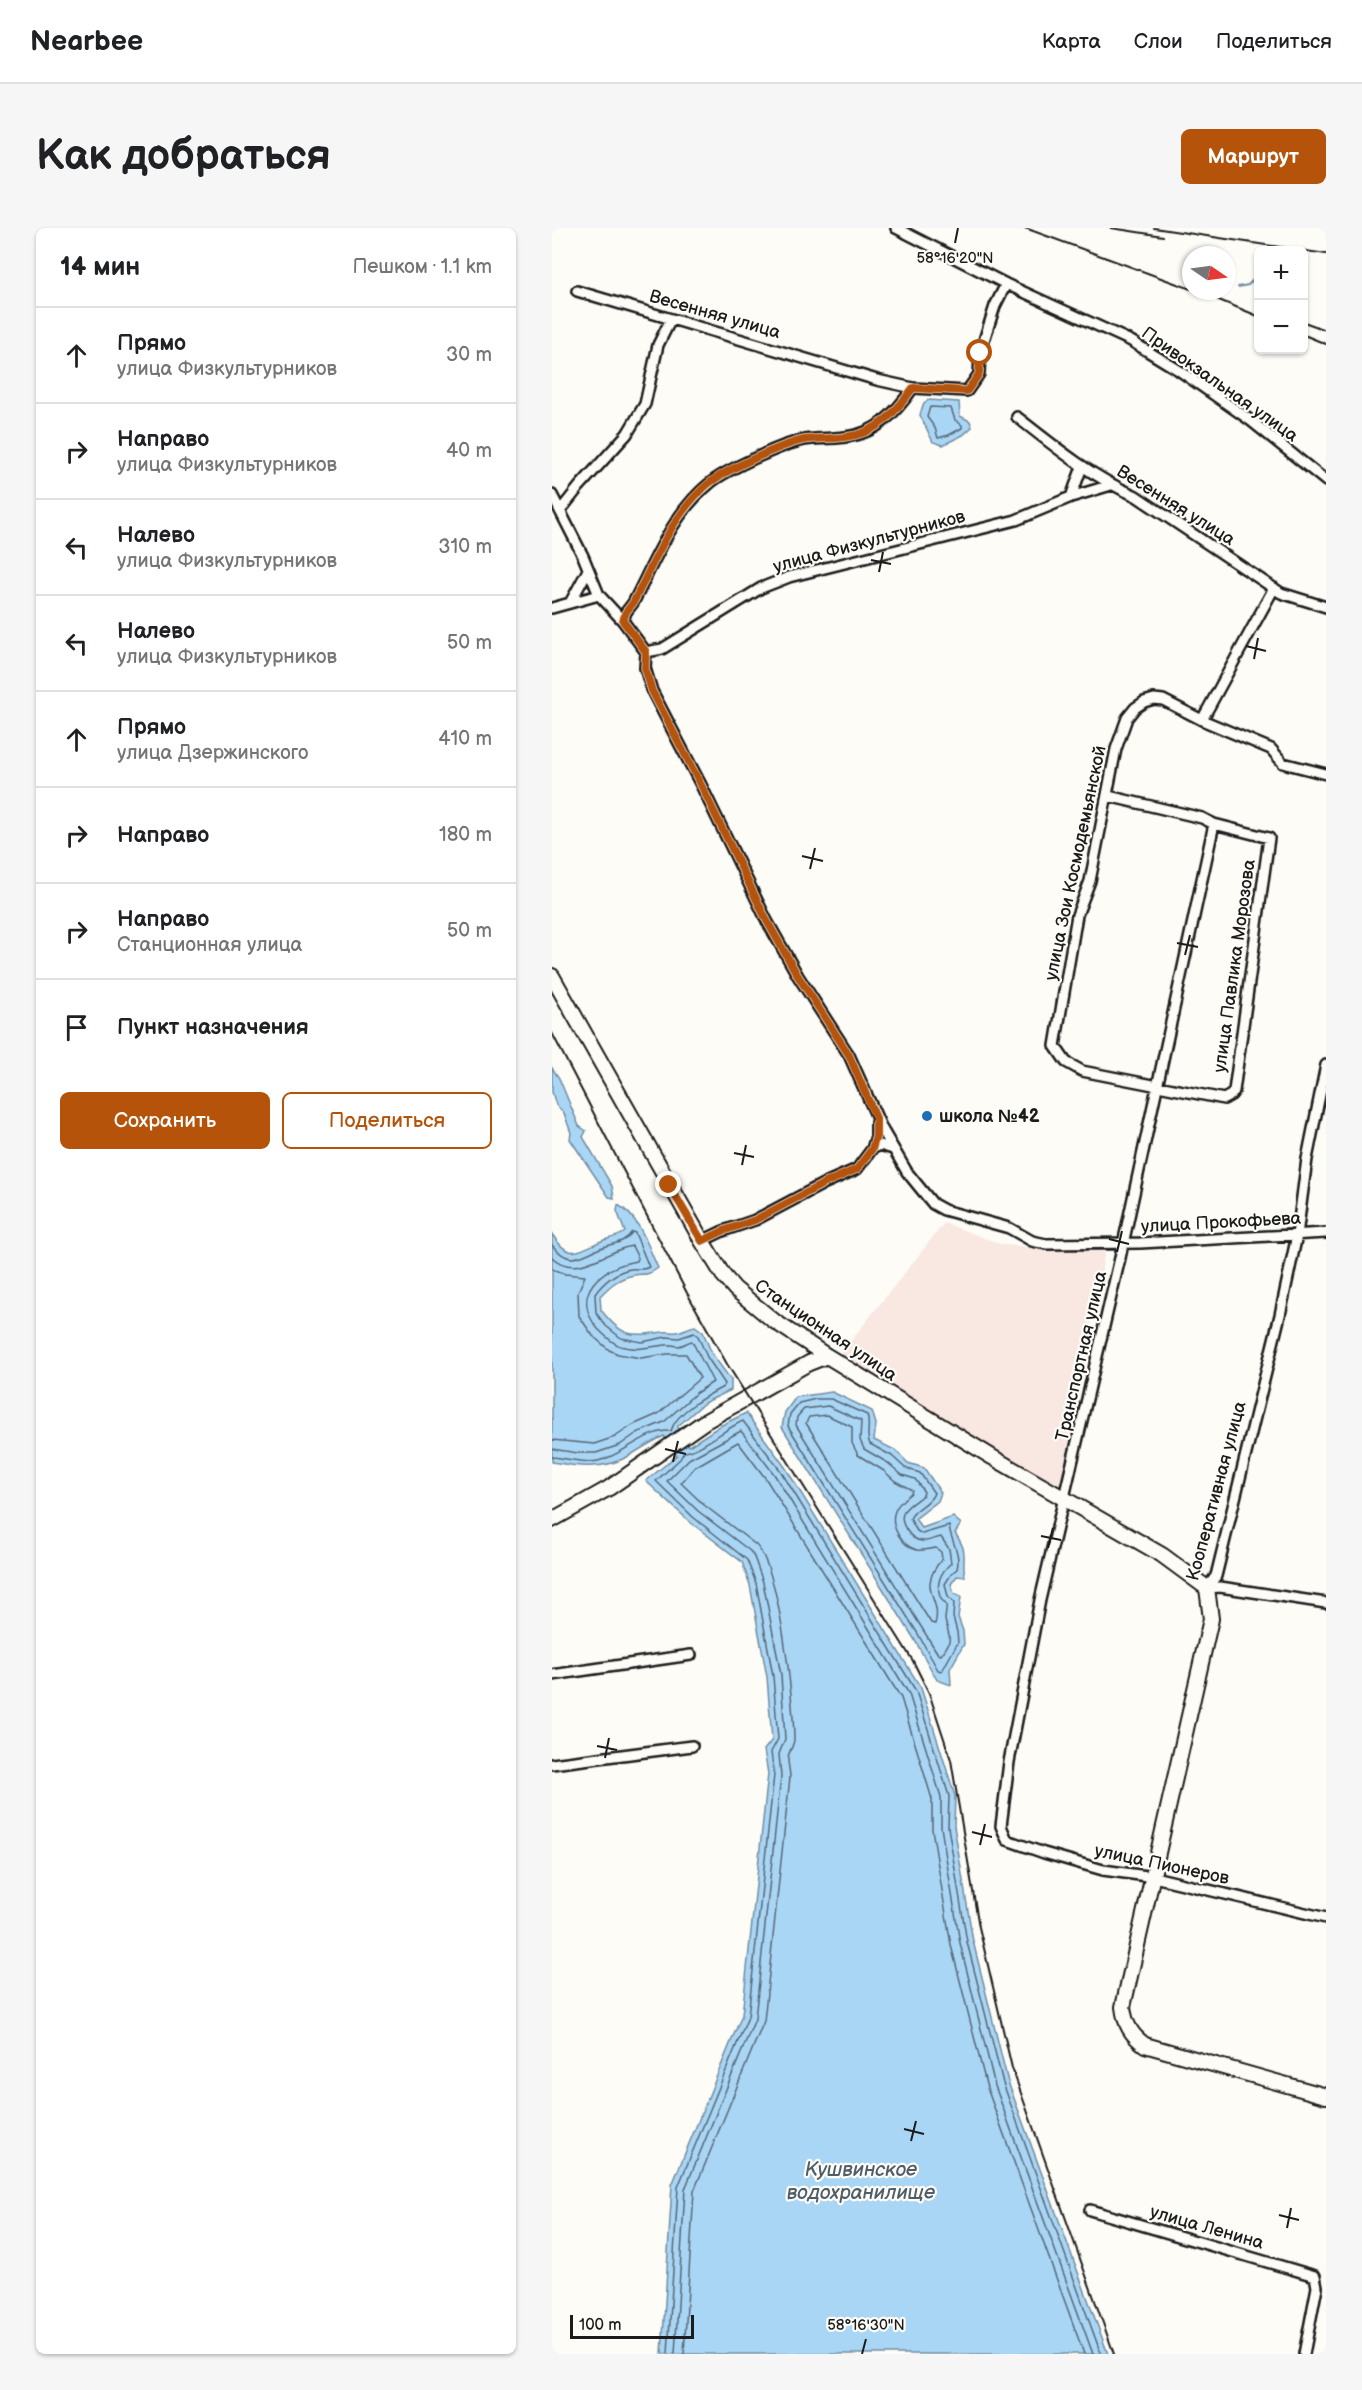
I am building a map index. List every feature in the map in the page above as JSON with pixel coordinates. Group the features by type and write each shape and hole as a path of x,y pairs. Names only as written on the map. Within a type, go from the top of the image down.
{"main road":[{"name":"Станционная улица","path":"552,976 702,1241 723,1275 744,1299 827,1356 992,1457 1162,1556 1207,1588"},
{"path":"552,1520 581,1505 704,1422 798,1369 827,1356"},
{"name":"Кооперативная улица","path":"1207,1588 1211,1619 1123,2007 1124,2020 1129,2031 1145,2045 1326,2096"}],"street":[{"name":"Привокзальная улица","path":"896,228 1006,284 1121,336 1144,349 1250,420 1326,482"},
{"path":"624,617 683,512 710,482 771,450 804,440 864,434 896,412 913,388 967,391 979,374 980,353 995,306 1006,284"},
{"name":"Весенняя улица","path":"577,291 878,380 913,388"},
{"path":"560,511 627,434 645,404 658,345 671,319"},
{"name":"Весенняя улица","path":"1017,417 1082,466 1095,472 1111,485 1136,496 1281,593 1326,607"},
{"path":"1071,497 1082,466"},
{"name":"улица Физкультурников","path":"646,652 662,650 761,588 789,577 1016,520 1071,497 1111,485"},
{"path":"552,495 599,595 614,612 624,617 646,652 645,668 652,691 767,921 798,976 849,1055 876,1118 893,1149"},
{"path":"570,603 588,570"},
{"path":"1274,588 1202,720 1271,749 1283,763 1326,774"},
{"path":"552,608 599,595"},
{"name":"улица Зои Космодемьянской","path":"1158,1085 1082,1071 1066,1062 1055,1046 1077,915 1090,880 1116,749 1127,718 1144,702 1154,699 1162,700 1202,720"},
{"path":"1108,796 1202,818 1214,824"},
{"name":"улица Павлика Морозова","path":"1158,1085 1215,1098 1228,1098 1234,1090 1269,838 1214,824"},
{"name":"Транспортная улица","path":"1001,1826 1009,1762 1040,1600 1123,1243 1214,824"},
{"name":"Кооперативная улица","path":"1207,1588 1216,1575 1280,1315 1297,1235 1307,1159 1326,1065"},
{"path":"702,1241 755,1220 857,1169 872,1149 876,1136 876,1118"},
{"path":"872,1149 879,1145 893,1149"},
{"name":"улица Прокофьева","path":"893,1149 907,1172 933,1204 944,1210 1009,1228 1032,1241 1046,1244 1123,1243 1326,1233"},
{"path":"1207,1588 1220,1587 1326,1603"},
{"path":"552,1675 692,1655"},
{"path":"552,1764 693,1746"},
{"name":"улица Пионеров","path":"1001,1826 1007,1840 1102,1870 1154,1876 1326,1918"},
{"name":"улица Ленина","path":"1090,2210 1315,2276 1317,2287 1304,2354"}],"shaded area":[{"path":"944,1223 1003,1245 1105,1252 1060,1488 839,1356"}],"water":[{"path":"928,400 959,402 960,416 970,421 972,427 963,435 943,445 933,442 920,415 923,405"},
{"path":"552,1068 559,1078 579,1126 586,1131 583,1137 612,1186 614,1198 609,1197 570,1139 571,1133 564,1113 556,1105 552,1092"},
{"name":"Кушвинское водохранилище","path":"618,1205 626,1210 638,1225 658,1268 647,1274 625,1277 614,1284 600,1296 601,1310 615,1326 628,1333 675,1332 695,1326 703,1332 712,1354 731,1380 731,1390 704,1403 678,1426 678,1431 689,1446 746,1413 785,1467 921,1688 955,1796 954,1826 973,1941 1008,2082 1108,2354 662,2354 672,2185 742,2015 768,1774 764,1750 772,1740 767,1677 750,1585 742,1562 690,1522 646,1481 677,1455 664,1436 627,1457 608,1464 581,1466 552,1462 552,1234 568,1251 578,1251 618,1236 625,1232 617,1211"},
{"path":"832,1392 872,1411 876,1424 874,1440 895,1450 908,1463 924,1468 941,1493 938,1501 915,1519 922,1528 953,1517 961,1524 955,1533 964,1551 965,1577 957,1576 951,1584 954,1594 961,1597 958,1617 963,1631 964,1644 950,1669 951,1685 937,1680 913,1637 782,1427 785,1412 796,1397"}],"waterway":[{"path":"1238,287 1248,285 1254,279"}],"railway":[{"path":"1025,228 1182,286"},
{"path":"1111,228 1163,236"},
{"path":"1154,228 1326,254"},
{"path":"1219,300 1254,314"},
{"path":"1308,323 1326,330"},
{"path":"1308,337 1326,344"},
{"path":"552,1033 687,1293 727,1364 913,1661 929,1693 951,1760 979,1927 1012,2068 1114,2354"}],"place":[{"name":"школа №42","path":"927,1116"}],"route":[{"path":"669,1185 702,1241 755,1220 857,1169 872,1149 876,1136 876,1118 849,1055 798,976 767,921 652,691 645,668 646,652 623,621 626,612 683,512 710,482 771,450 804,440 864,434 896,412 913,388 967,391 979,374 980,353"}]}
